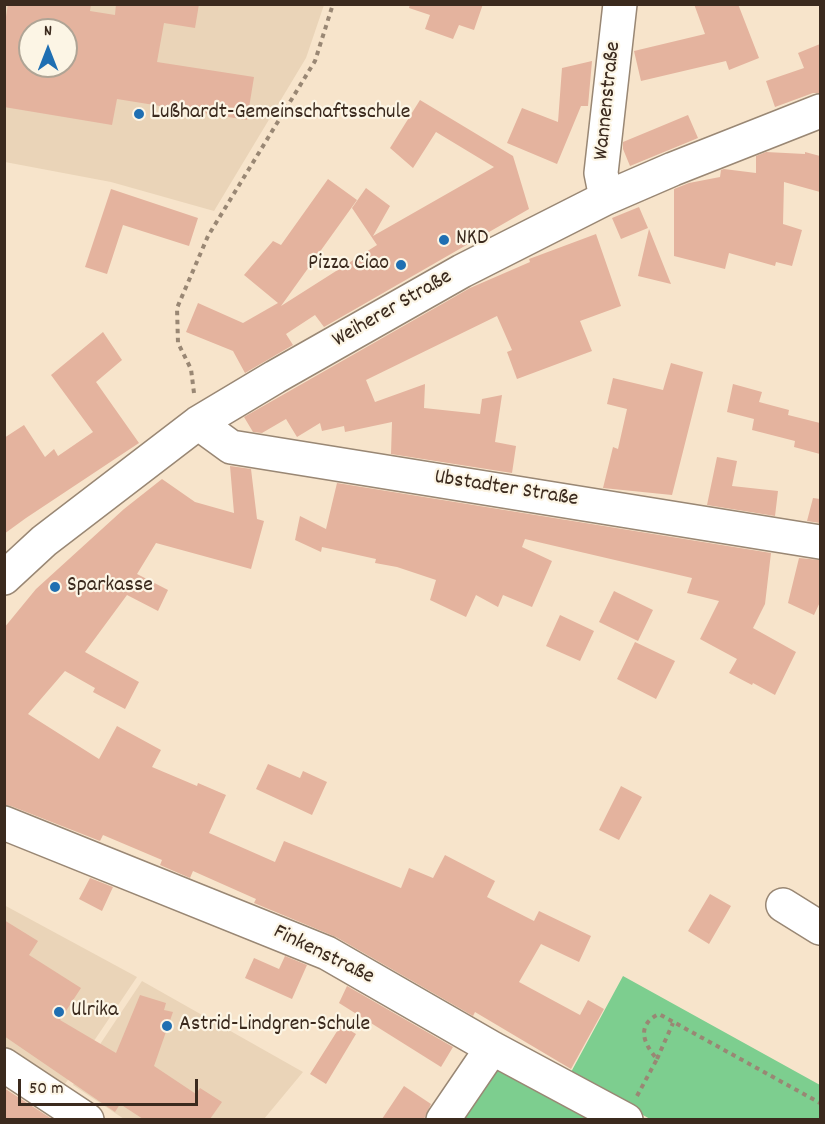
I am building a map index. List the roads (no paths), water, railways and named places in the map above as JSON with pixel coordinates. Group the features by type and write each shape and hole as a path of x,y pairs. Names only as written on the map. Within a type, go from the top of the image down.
{"street":[{"name":"Wannenstraße","path":"606,198 601,173 620,4"},
{"name":"Weiherer Straße","path":"4,578 44,541 198,423 275,377 462,271 606,198 820,111"},
{"name":"Ubstadter Straße","path":"198,423 231,447 820,542"},
{"name":"Finkenstraße","path":"4,824 327,952 492,1048 625,1119"},
{"path":"783,905 820,927"},
{"path":"443,1119 492,1048"},
{"path":"4,1065 87,1119"}],"place":[{"name":"Lußhardt-Gemeinschaftsschule","path":"139,114"},
{"name":"NKD","path":"444,240"},
{"name":"Pizza Ciao","path":"401,265"},
{"name":"Sparkasse","path":"55,587"},
{"name":"Ulrika","path":"59,1012"},
{"name":"Astrid-Lindgren-Schule","path":"167,1026"}]}
